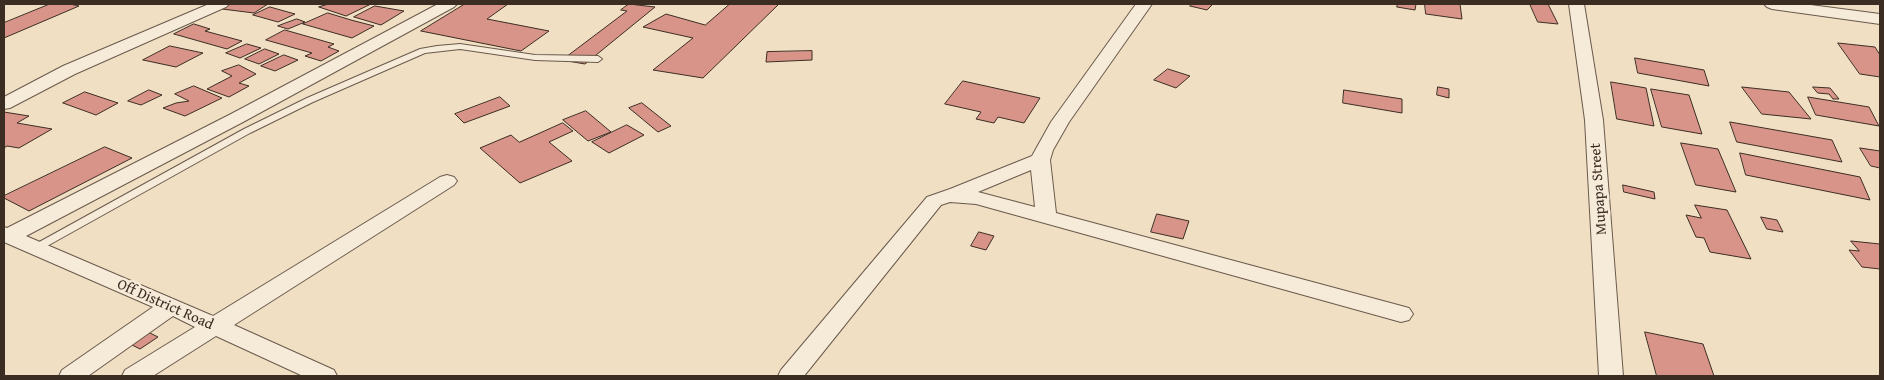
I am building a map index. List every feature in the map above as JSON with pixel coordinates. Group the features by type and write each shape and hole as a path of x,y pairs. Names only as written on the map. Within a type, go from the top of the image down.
{"street":[{"path":"4,104 69,70 221,4"},
{"path":"6,235 237,118 449,4"},
{"path":"1046,217 1040,160 1060,122 1144,4"},
{"name":"Mupapa Street","path":"1576,4 1594,120 1611,376"},
{"path":"1772,4 1880,19"},
{"path":"790,376 934,202 942,196 954,194 1040,160"},
{"path":"134,376 447,181"},
{"path":"954,194 977,198 1401,314"},
{"name":"Off District Road","path":"6,235 171,306 325,376"},
{"path":"71,376 171,306"}],"lane":[{"path":"36,248 247,132 310,100 423,50 460,45 516,55 598,59"}],"building":[{"path":"50,4 79,6 4,38 4,23"},
{"path":"230,4 268,4 254,13 222,9"},
{"path":"329,4 371,4 346,16 319,7"},
{"path":"465,4 508,4 487,19 549,31 521,51 421,31"},
{"path":"629,4 655,7 585,64 562,60 627,11 621,10"},
{"path":"730,4 779,4 703,78 653,70 693,38 643,27 666,14 705,25"},
{"path":"1192,4 1213,4 1207,10 1190,6"},
{"path":"1398,4 1416,4 1415,10 1397,7"},
{"path":"1425,4 1460,4 1462,19 1426,14"},
{"path":"1530,4 1548,4 1558,24 1538,22"},
{"path":"375,6 404,11 381,25 354,17"},
{"path":"270,7 295,14 278,22 253,15"},
{"path":"328,13 374,26 352,38 303,24"},
{"path":"297,19 305,22 288,29 278,26"},
{"path":"194,24 210,29 205,31 242,41 227,49 174,34"},
{"path":"285,30 334,44 328,47 339,51 321,61 305,56 312,53 266,40"},
{"path":"1838,43 1875,47 1880,55 1880,77 1860,74"},
{"path":"247,44 261,48 240,58 226,53"},
{"path":"170,46 203,53 176,67 143,60"},
{"path":"265,49 279,54 259,64 245,59"},
{"path":"812,51 812,60 766,62 767,52"},
{"path":"284,55 298,60 275,71 261,66"},
{"path":"1635,58 1704,70 1709,86 1638,73"},
{"path":"239,65 256,74 239,83 249,86 229,97 207,89 232,76 222,71"},
{"path":"1168,69 1190,76 1176,88 1154,80"},
{"path":"963,81 1040,98 1024,123 998,117 994,123 976,119 981,112 945,104"},
{"path":"1611,82 1646,88 1654,126 1617,119"},
{"path":"194,86 222,98 185,116 163,108 189,101 175,94"},
{"path":"1438,87 1449,89 1449,98 1437,95"},
{"path":"1742,87 1789,92 1811,119 1762,114"},
{"path":"1813,87 1830,88 1839,99 1833,99 1829,94 1818,93"},
{"path":"1651,89 1689,95 1702,134 1662,127"},
{"path":"149,90 162,95 141,105 128,101"},
{"path":"1344,90 1402,99 1402,113 1343,103"},
{"path":"85,92 118,103 96,115 63,103"},
{"path":"500,97 510,106 464,123 455,114"},
{"path":"1808,97 1869,107 1879,126 1816,115"},
{"path":"642,103 671,126 658,132 629,108"},
{"path":"586,111 611,132 588,141 563,120"},
{"path":"4,112 29,116 17,123 52,129 19,148 7,146 4,148"},
{"path":"1730,122 1832,140 1842,162 1737,142"},
{"path":"563,123 573,131 549,142 572,161 520,183 480,148 511,135 519,142"},
{"path":"627,125 644,135 609,153 592,142"},
{"path":"1681,143 1718,149 1736,192 1696,185"},
{"path":"105,147 132,158 29,211 4,198 4,196"},
{"path":"1860,148 1880,151 1880,168 1871,166"},
{"path":"1740,153 1860,177 1870,200 1746,175"},
{"path":"1623,185 1654,192 1655,199 1624,192"},
{"path":"1695,205 1727,210 1751,259 1710,252 1704,238 1696,237 1686,215 1701,218"},
{"path":"1157,214 1189,221 1183,239 1151,232"},
{"path":"1761,217 1777,220 1783,232 1767,229"},
{"path":"979,232 994,236 986,250 971,246"},
{"path":"1851,241 1880,244 1880,269 1862,267 1849,250 1859,251"},
{"path":"1645,332 1703,344 1714,376 1657,376"},
{"path":"150,333 158,337 140,349 132,345"}]}
